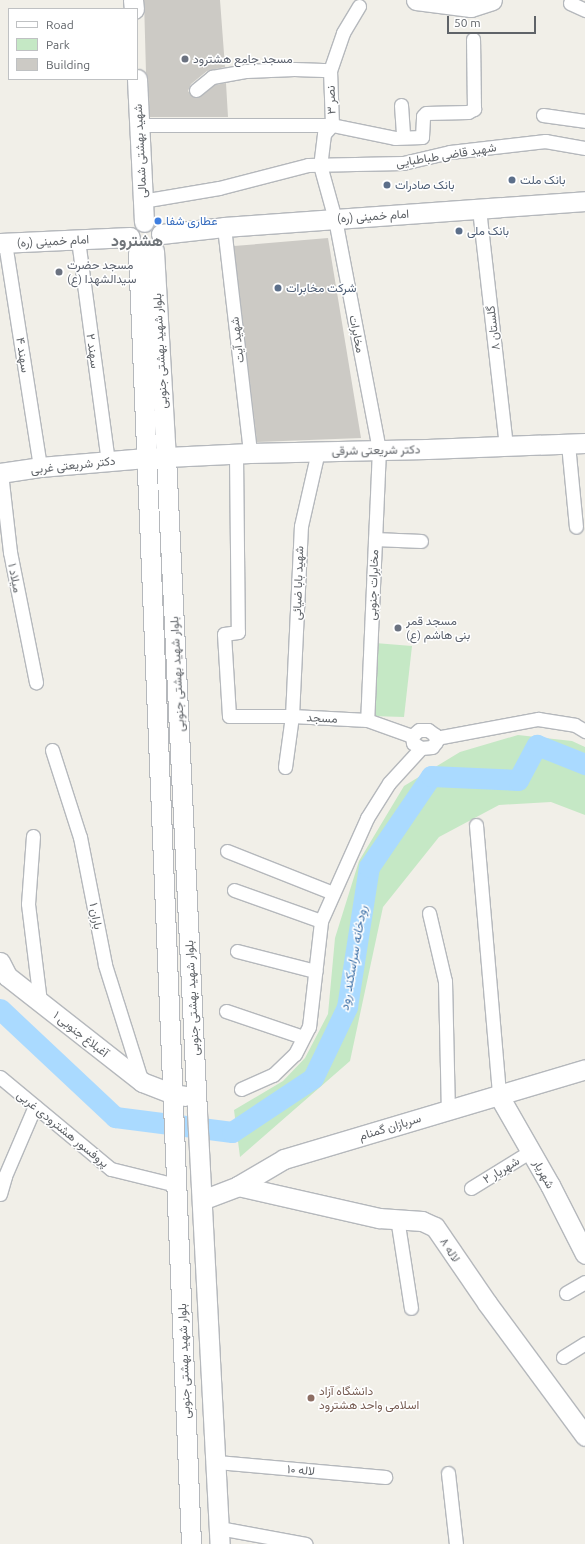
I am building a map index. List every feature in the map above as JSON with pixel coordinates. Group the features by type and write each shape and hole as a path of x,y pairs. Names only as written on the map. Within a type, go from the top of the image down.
{"main road":[{"path":"416,0 471,7 492,0"},
{"name":"شهید بهشتی شمالی","path":"137,80 144,222"},
{"name":"امام خمینی (ره)","path":"161,234 224,227 585,202"},
{"path":"144,222 153,224 161,234 160,244 141,247 133,228 144,222"},
{"name":"امام خمینی (ره)","path":"3,243 78,240 141,247"},
{"name":"بلوار شهید بهشتی جنوبی","path":"141,247 166,457 202,1200"},
{"name":"بلوار شهید بهشتی جنوبی","path":"141,247 146,458 174,1103 191,1544"},
{"name":"دکتر شریعتی شرقی","path":"166,457 243,453 576,444"},
{"name":"دکتر شریعتی غربی","path":"0,473 40,467 166,457"},
{"name":"آغبلاغ جنوبی ۱","path":"0,962 6,976 142,1082 174,1103 197,1104"},
{"name":"سربازان گمنام","path":"202,1200 238,1186 284,1159 448,1109 499,1096 585,1069"},
{"name":"شهریار","path":"499,1096 531,1151 585,1254"},
{"name":"لاله ۸","path":"238,1186 379,1218 398,1218 422,1221 435,1227 487,1304 585,1436"},
{"path":"202,1200 217,1462 219,1536"}],"street":[{"path":"570,3 585,10"},
{"name":"نصر ۳","path":"335,219 320,165 324,134 332,125 330,70 342,33 360,6"},
{"path":"419,159 423,116 426,113 468,112 474,109 473,39"},
{"path":"196,90 212,77 246,71 294,69 330,70"},
{"path":"401,105 403,137"},
{"path":"543,115 585,121"},
{"path":"139,126 236,124 332,125 395,138 420,137"},
{"name":"شهید قاضی طباطبایی","path":"142,201 220,188 308,165 403,163 450,152 545,141 585,148"},
{"name":"گلستان ۸","path":"479,209 506,446"},
{"name":"مخابرات","path":"335,219 378,450"},
{"name":"شهید آیت","path":"224,227 243,453 238,632 224,634 229,716"},
{"name":"سهند ۲","path":"78,240 108,462"},
{"name":"سهند ۴","path":"3,243 40,467"},
{"path":"576,444 576,526"},
{"name":"مخابرات جنوبی","path":"367,720 378,450"},
{"name":"شهيد بابا ضيائی","path":"285,766 292,716 300,526 318,451"},
{"name":"میلاد ۱","path":"0,473 10,552 36,682"},
{"path":"375,539 421,541"},
{"name":"مسجد","path":"229,716 292,716 367,720 412,736"},
{"path":"436,738 538,719 575,725 585,731"},
{"path":"423,730 432,732 436,738 436,742 432,747 421,748 413,744 412,736 415,732 423,730"},
{"path":"241,1089 273,1075 295,1054 309,1027 321,921 366,818 389,783 421,748"},
{"name":"باران ۱","path":"52,750 80,837 105,965 142,1082"},
{"path":"476,825 499,1096"},
{"path":"33,836 28,904 40,1002"},
{"path":"227,850 333,893"},
{"path":"234,890 321,921"},
{"path":"429,913 445,982 448,1109"},
{"path":"237,951 315,971"},
{"path":"226,1011 303,1037"},
{"name":"پروفسور هشترودی غربی","path":"0,1077 111,1169 176,1182"},
{"path":"0,1194 3,1176 35,1106"},
{"name":"شهریار ۲","path":"471,1188 531,1151"},
{"path":"398,1218 411,1308"},
{"path":"566,1293 585,1282"},
{"path":"563,1357 585,1343"},
{"name":"لاله ۱۰","path":"217,1462 385,1477"},
{"path":"448,1473 456,1544"},
{"path":"219,1536 306,1544"}],"green space":[{"path":"375,643 412,646 404,717 371,716"},
{"path":"518,735 572,741 585,747 585,815 551,802 499,805 439,837 383,907 350,1061 240,1157 234,1110 283,1081 305,1058 328,1014 335,938 359,861 404,786 460,752"}],"building":[{"name":"مسجد جامع هشترود","path":"144,0 220,0 225,67 207,71 191,84 188,91 193,97 198,98 215,85 226,83 228,117 150,117 148,78 146,73"},
{"path":"328,238 361,438 257,442 234,246"}],"waterway":[{"name":"رودخانه سراسکند رود","path":"0,1009 115,1117 232,1132 313,1078 347,1007 369,867 431,776 518,780 537,745 585,764"}],"place":[{"name":"مسجد جامع هشترود","path":"185,59"},
{"name":"بانک ملت","path":"512,180"},
{"name":"بانک صادرات","path":"387,185"},
{"name":"عطاری شفا","path":"158,221"},
{"name":"بانک ملی","path":"459,231"},
{"name":"مسجد حضرت سیدالشهدا (ع)","path":"59,272"},
{"name":"شرکت مخابرات","path":"278,288"},
{"name":"مسجد قمر بنی هاشم (ع)","path":"398,628"},
{"name":"دانشگاه آزاد اسلامی واحد هشترود","path":"311,1398"}],"district":[{"name":"هشترود","path":"137,240"}]}
